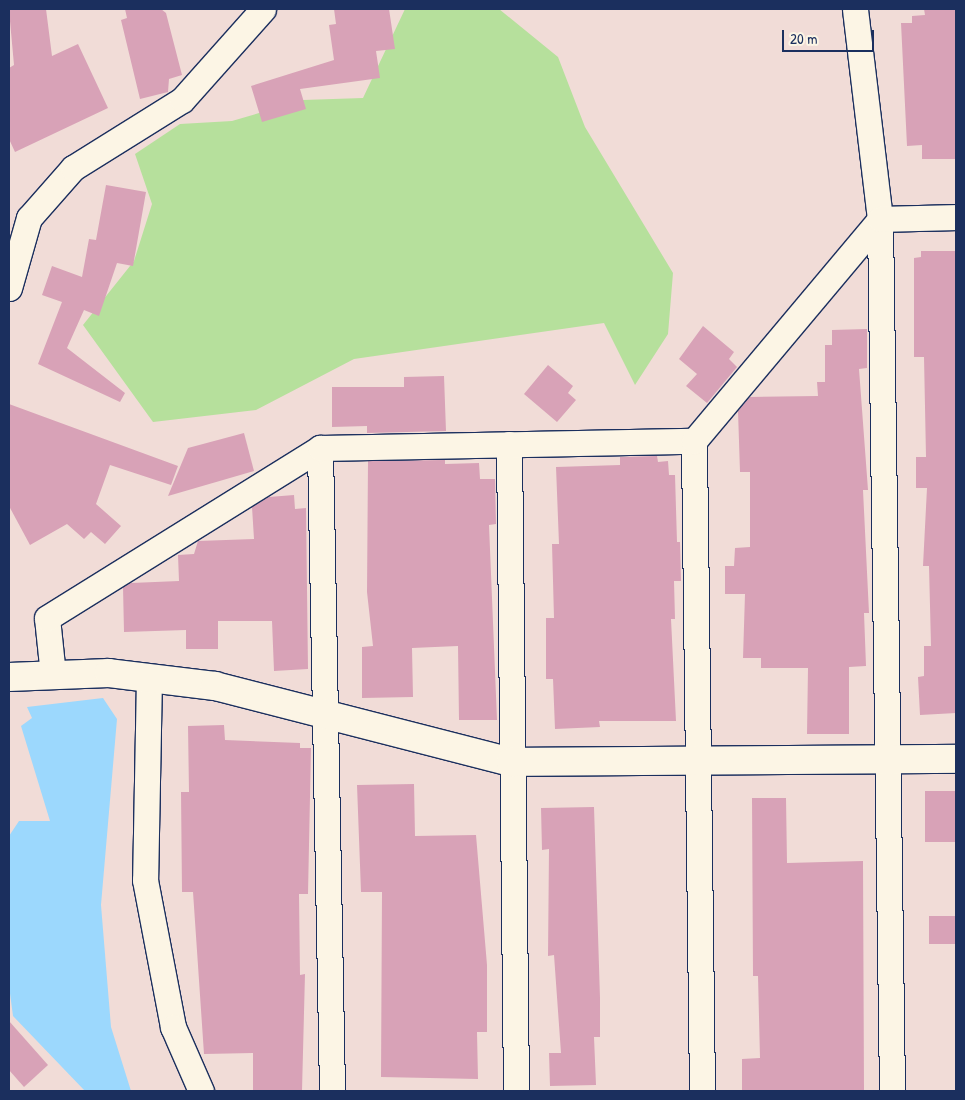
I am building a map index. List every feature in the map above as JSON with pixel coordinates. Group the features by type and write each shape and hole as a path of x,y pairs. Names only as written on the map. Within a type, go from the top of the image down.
{"street":[{"path":"9,288 29,218 73,168 182,100 263,9"},
{"path":"855,9 880,219 885,759 892,1091"},
{"path":"702,1091 700,761 694,441 880,219 956,217"},
{"path":"53,675 47,618 320,448 694,441"},
{"path":"509,444 516,1091"},
{"path":"320,448 332,1091"},
{"path":"9,677 53,675 149,677 214,686 512,762 956,759"},
{"path":"149,677 145,880 172,1026 202,1091"}],"green space":[{"path":"405,9 499,9 558,57 585,127 673,273 668,334 635,385 604,323 354,359 256,410 153,422 83,325 134,261 152,204 135,154 180,124 232,121 303,100 363,98"}],"water":[{"path":"103,698 117,719 101,905 111,1027 131,1091 85,1091 13,1016 9,986 9,836 19,821 50,821 21,726 32,718 27,707"}],"building":[{"path":"46,9 52,56 78,44 108,108 15,152 9,139 9,68 14,65 9,10"},
{"path":"125,9 161,9 166,13 182,75 169,79 168,92 140,99 121,20 127,18"},
{"path":"334,9 389,9 395,49 376,51 380,78 300,89 306,109 262,122 251,86 334,60 329,25 336,24"},
{"path":"924,9 956,9 956,159 922,159 922,145 907,146 901,23 912,23 912,16 925,15"},
{"path":"106,185 146,192 133,266 117,263 99,316 84,310 67,348 125,393 120,402 38,364 62,302 42,295 52,266 82,277 89,239 96,240"},
{"path":"921,251 956,251 956,713 920,715 918,677 924,676 924,646 931,646 929,566 923,566 927,488 916,488 916,457 926,457 924,357 914,357 914,258 921,257"},
{"path":"703,326 734,352 729,359 737,367 707,403 686,386 697,374 679,359"},
{"path":"867,329 867,368 859,369 868,490 863,490 869,613 864,613 866,666 849,667 849,734 807,734 808,668 761,668 761,658 743,658 745,594 725,594 725,566 734,566 735,548 750,547 750,472 740,472 738,411 750,397 818,396 817,382 825,382 825,345 832,345 832,330"},
{"path":"548,365 573,386 568,393 576,400 557,422 524,394"},
{"path":"444,376 446,431 367,433 367,426 332,427 332,387 404,387 404,377"},
{"path":"9,404 178,466 171,485 110,465 96,504 121,526 105,544 91,532 84,539 67,524 30,545 9,506"},
{"path":"244,433 254,471 168,496 188,448"},
{"path":"657,456 658,462 668,461 669,475 675,475 677,542 680,542 681,581 674,581 675,619 671,619 676,721 599,721 600,727 555,729 553,679 546,679 546,618 554,618 552,544 559,544 556,467 620,465 620,457"},
{"path":"445,460 445,464 479,463 480,479 495,479 496,524 489,525 497,720 459,720 458,646 412,648 413,697 362,698 362,647 373,646 367,592 368,461"},
{"path":"294,495 295,509 306,508 308,669 274,671 272,621 218,621 218,649 186,649 186,630 124,632 123,587 131,583 179,581 178,555 194,554 198,541 254,539 252,507 269,497"},
{"path":"224,725 225,740 300,743 300,748 311,748 308,894 299,894 300,975 305,974 302,1091 253,1091 253,1053 204,1054 193,892 182,892 181,792 189,792 188,726"},
{"path":"414,784 415,836 476,835 487,965 487,1032 477,1032 478,1079 381,1077 382,892 361,892 357,785"},
{"path":"925,791 956,791 956,842 925,842"},
{"path":"752,798 786,798 787,863 863,861 864,1091 742,1091 742,1059 760,1058 758,976 753,976"},
{"path":"594,807 600,998 600,1037 594,1037 596,1085 550,1086 549,1053 561,1053 554,955 548,956 549,849 542,850 541,808"},
{"path":"929,916 956,916 956,944 929,944"},
{"path":"9,1021 48,1065 24,1087 9,1070"}]}
